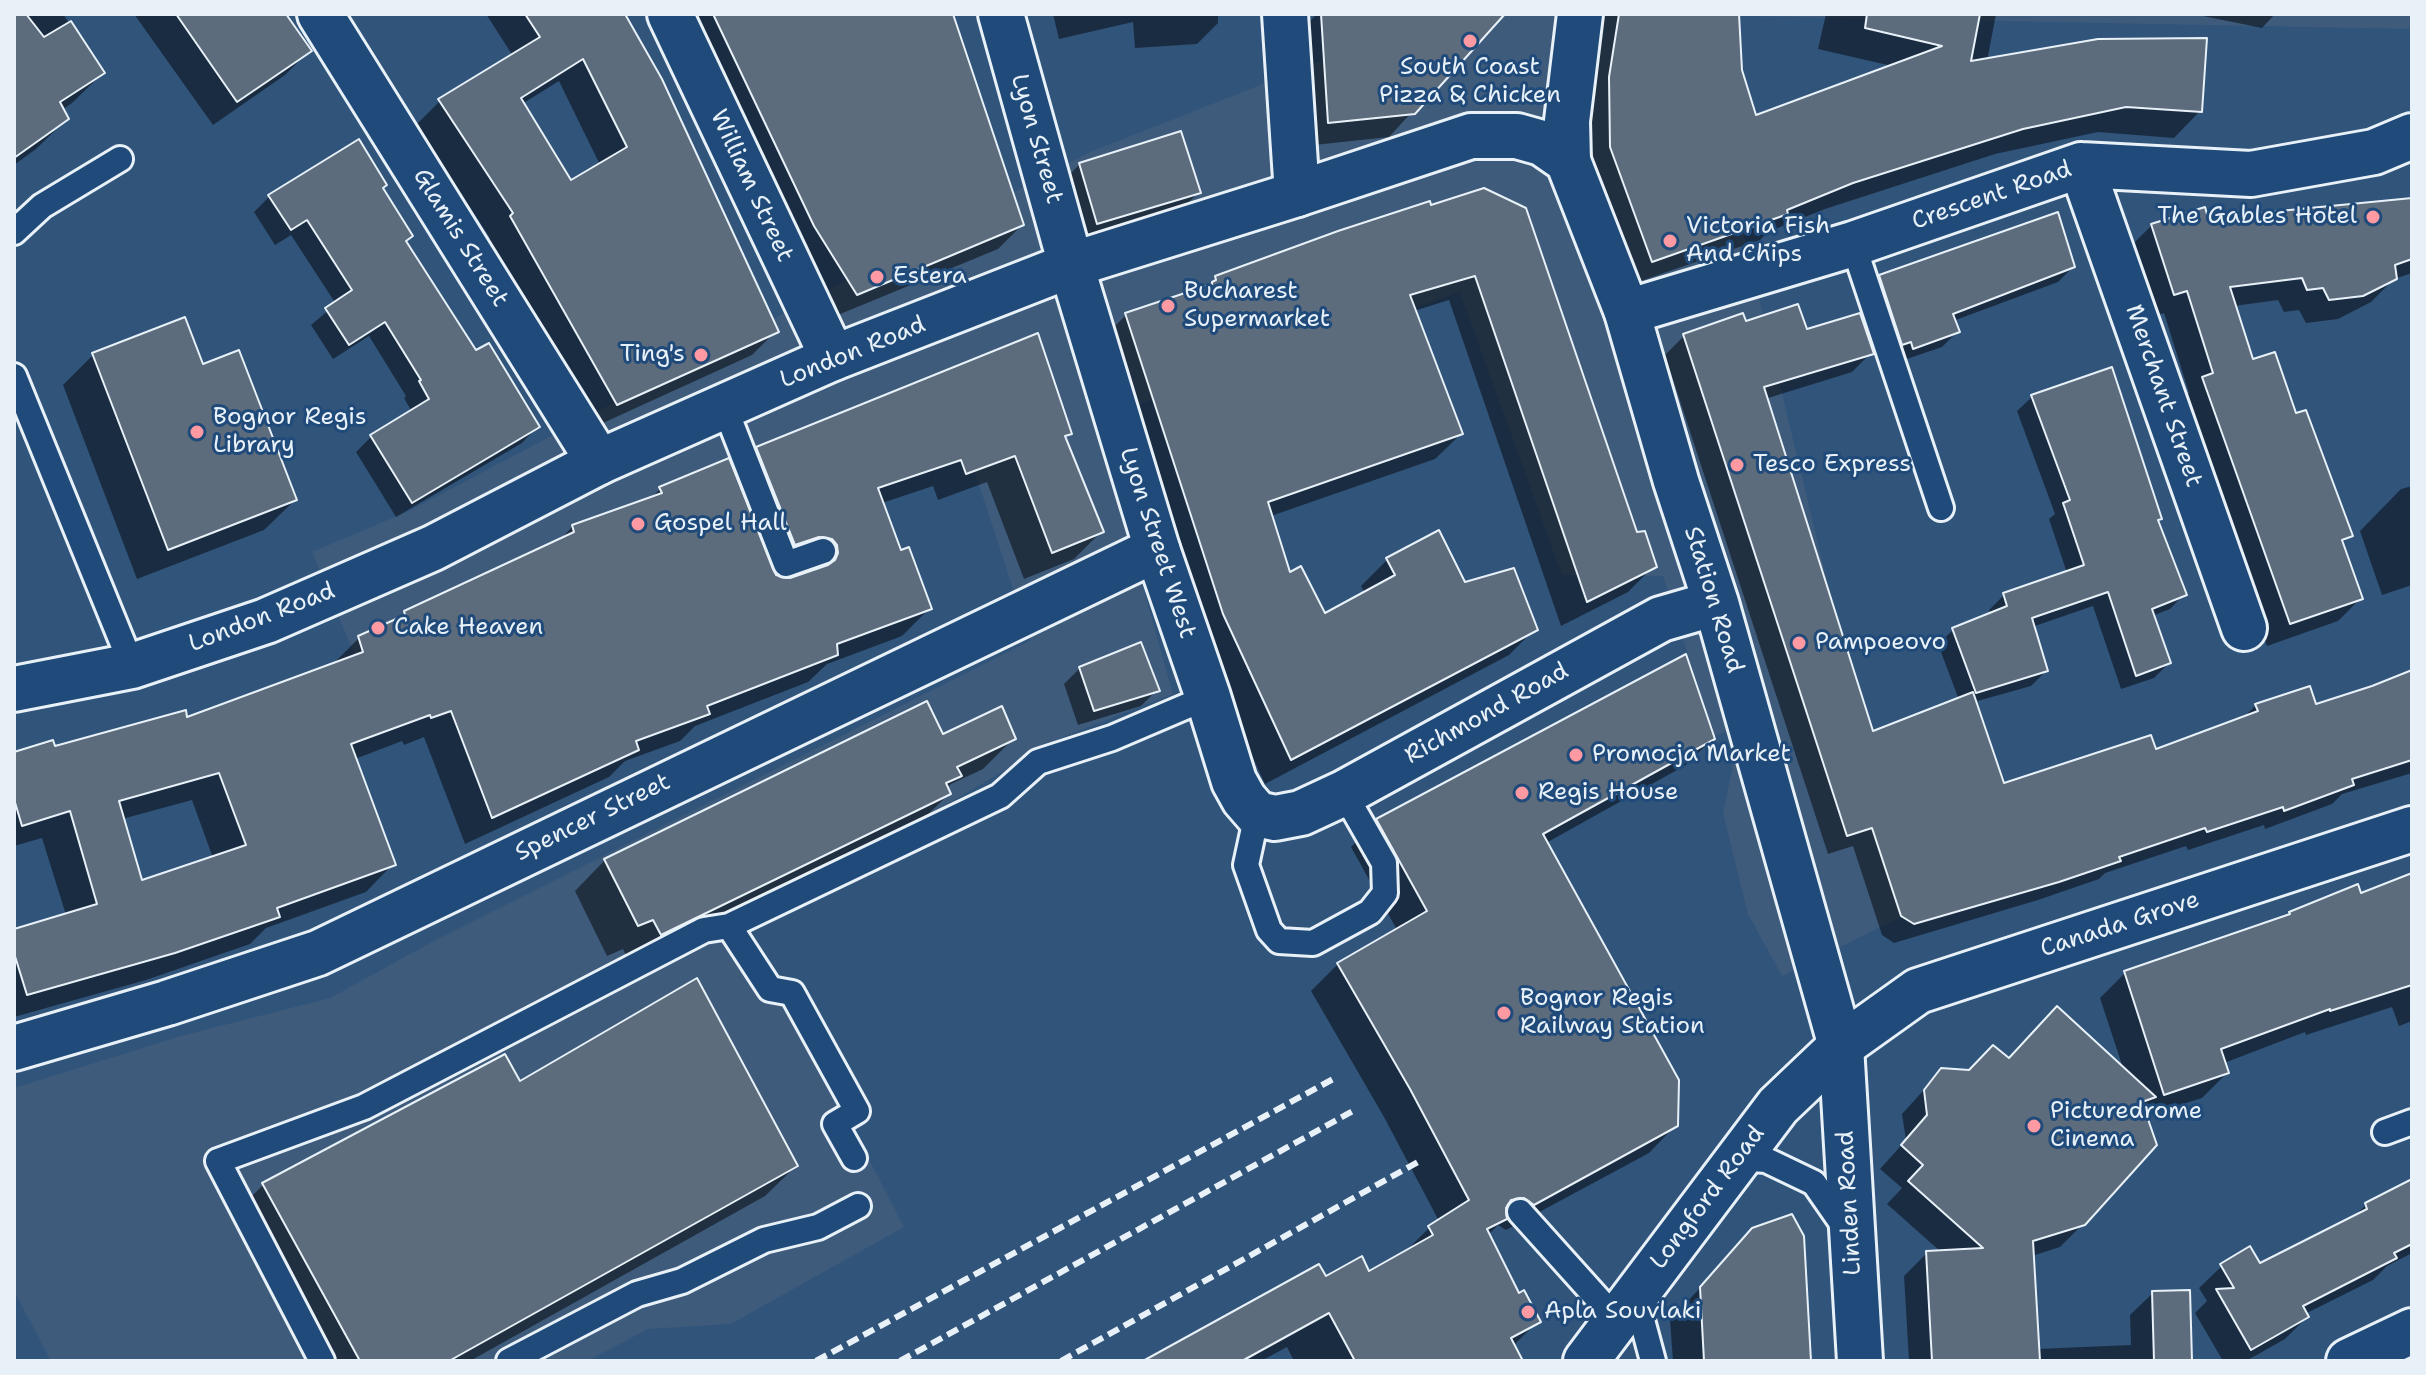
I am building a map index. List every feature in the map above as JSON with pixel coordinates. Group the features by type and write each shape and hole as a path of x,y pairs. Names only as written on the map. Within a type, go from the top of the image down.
{"street":[{"name":"Glamis Street","path":"320,14 599,462"},
{"name":"William Street","path":"670,14 833,358"},
{"name":"Lyon Street","path":"1001,14 1071,265"},
{"path":"1285,14 1297,194"},
{"path":"1568,161 1567,121 1580,14"},
{"name":"London Road","path":"14,689 132,666 266,621 433,548 599,462 833,358 1071,265 1471,136 1517,136 1542,143 1568,161"},
{"name":"Crescent Road","path":"1627,312 1853,244 2081,165 2251,174 2374,152 2412,136"},
{"name":"Station Road","path":"1568,161 1627,312 1676,481 1716,603 1841,1046"},
{"name":"Merchant Street","path":"2081,165 2244,628"},
{"name":"Lyon Street West","path":"1071,265 1157,549 1234,781 1257,814"},
{"name":"Spencer Street","path":"14,1048 167,1003 318,953 825,706 1157,549"},
{"name":"Richmond Road","path":"1257,814 1275,818 1301,813 1344,793 1661,619 1716,603"},
{"name":"Canada Grove","path":"1841,1046 1918,991 2412,829"},
{"name":"Longford Road","path":"1586,1361 1778,1106 1841,1046"},
{"name":"Linden Road","path":"1841,1046 1860,1361"},
{"path":"2349,1361 2412,1331"}],"lane":[{"path":"14,232 42,206 120,159"},
{"path":"1853,244 1941,508"},
{"path":"14,376 132,666"},
{"path":"725,408 786,564 823,551"},
{"path":"322,1361 218,1161 364,1107 704,930 729,926 1000,796 1038,762 1112,738 1208,697"},
{"path":"1257,814 1246,865 1269,930 1279,941 1313,943 1370,912 1385,893 1384,863 1344,793"},
{"path":"729,926 770,989 792,993 857,1111 835,1124 854,1158"},
{"path":"2385,1132 2412,1122"},
{"path":"1738,1158 1766,1160 1814,1183 1852,1238"},
{"path":"509,1361 637,1294 682,1281 764,1240 818,1227 858,1206"},
{"path":"1520,1212 1626,1307 1653,1361"}],"shaded area":[{"path":"1427,14 2412,14 2412,29 1691,15 1907,914 1782,976 1748,914 1723,813 1732,770 1730,730 1714,736 1663,576 1562,575 1460,292 1096,419 1173,694 1060,738 746,922 904,1227 731,1324 648,1329 588,1361 51,1361 14,1291 14,1088 181,1036 330,998 430,943 1030,641 967,448 377,709 312,552 409,511 1088,153 1427,19"}],"building":[{"path":"14,14 26,14 44,37 71,21 105,73 60,102 69,119 14,158"},
{"path":"176,14 286,14 312,51 237,102"},
{"path":"525,14 625,14 662,79 779,332 617,405 510,216 513,213 438,99 540,37","holes":["583,59 627,147 571,180 521,98"]},
{"path":"713,14 953,14 1024,225 857,295 814,226"},
{"path":"1321,14 1505,14 1415,114 1328,123"},
{"path":"1619,14 1739,14 1742,70 1756,115 1942,46 1865,28 1867,14 1980,14 1971,61 2098,39 2207,38 2202,112 2126,107 2023,129 1853,183 1787,210 1788,214 1652,262 1610,147 1609,77"},
{"path":"1181,131 1201,193 1097,224 1079,163"},
{"path":"359,139 387,185 383,188 413,236 406,241 476,350 489,343 540,427 412,503 370,435 429,399 421,380 385,322 349,345 325,308 352,290 307,220 291,230 268,195"},
{"path":"1484,188 1526,208 1637,532 1645,531 1657,567 1587,602 1475,276 1410,295 1463,434 1268,502 1290,572 1301,566 1325,613 1395,575 1386,558 1439,530 1465,582 1514,568 1538,630 1291,760 1223,614 1125,313 1212,284 1215,276 1338,231 1430,201 1431,205"},
{"path":"2412,198 2412,259 2395,265 2397,279 2363,296 2329,300 2323,288 2307,290 2302,278 2230,287 2253,359 2275,352 2296,413 2306,410 2353,536 2342,540 2363,599 2290,624 2202,377 2213,373 2187,291 2174,295 2151,224 2205,207 2208,218"},
{"path":"2058,212 2075,267 1953,314 1960,332 1913,349 1911,342 1902,345 1879,275"},
{"path":"1798,304 1807,329 1860,313 1874,354 1764,387 1873,731 1973,692 2004,783 2151,735 2156,749 2258,711 2255,704 2310,686 2316,704 2412,670 2412,760 2352,779 2354,785 2284,811 2283,807 2207,832 2205,828 2119,857 2121,861 2059,882 1914,924 1901,916 1872,828 1847,836 1683,334 1743,313 1746,321"},
{"name":"Bognor Regis Library","path":"185,317 203,364 239,350 297,500 168,550 92,353"},
{"path":"1038,333 1072,434 1065,436 1104,532 1052,553 1015,456 966,474 961,460 878,488 901,550 909,547 932,609 837,644 838,655 707,706 710,714 636,741 639,750 492,818 451,711 431,718 430,715 351,744 396,865 277,908 280,917 175,953 27,995 14,953 14,929 97,904 70,811 22,826 14,799 14,752 53,740 55,746 186,710 187,717 363,652 358,636 405,615 404,611 574,532 572,525 662,493 659,487 729,458 776,575 790,578 828,565 835,560 837,545 832,539 819,537 795,545 756,447","holes":["219,773 246,845 142,880 119,801"]},
{"path":"2112,367 2162,519 2158,520 2187,595 2152,609 2171,663 2136,676 2108,592 2032,618 2048,671 1976,693 1952,628 2007,606 2003,593 2084,565 2063,503 2070,500 2031,395"},
{"path":"1141,642 1160,691 1094,711 1079,667"},
{"name":"Bognor Regis Railway Station","path":"1686,654 1715,739 1543,834 1679,1080 1678,1126 1534,1205 1524,1198 1511,1200 1506,1208 1507,1219 1487,1229 1519,1293 1524,1290 1541,1322 1511,1338 1523,1361 1355,1361 1329,1313 1242,1361 1143,1361 1319,1264 1326,1276 1362,1256 1369,1271 1433,1235 1428,1226 1469,1200 1410,1089 1337,963 1427,911 1376,819"},
{"path":"927,701 943,734 1002,706 1016,739 957,767 962,776 946,783 951,794 661,935 653,920 638,926 604,859"},
{"path":"2412,873 2412,985 2330,1009 2221,1049 2229,1073 2164,1095 2124,971 2290,914 2358,884 2361,893"},
{"path":"697,978 798,1166 449,1361 360,1361 262,1183 505,1054 520,1081"},
{"name":"Picturedrome Cinema","path":"2057,1006 2156,1097 2142,1102 2157,1145 2085,1225 2033,1241 2040,1361 1932,1361 1926,1251 1983,1248 1908,1181 1923,1165 1901,1145 1927,1115 1924,1090 1941,1068 1969,1070 1993,1045 2009,1058"},
{"path":"2412,1179 2412,1244 2394,1253 2397,1258 2303,1306 2309,1317 2251,1350 2216,1289 2234,1288 2220,1264 2250,1246 2260,1263 2367,1209 2365,1203"},
{"path":"1792,1214 1804,1236 1811,1361 1704,1361 1700,1287 1752,1228"},
{"path":"2190,1290 2192,1361 2154,1361 2152,1291"}],"railway":[{"path":"816,1361 1335,1078"},
{"path":"900,1361 1353,1111"},
{"path":"1061,1361 1418,1162"}],"place":[{"name":"South Coast Pizza & Chicken","path":"1470,41"},
{"name":"The Gables Hotel","path":"2373,217"},
{"name":"Victoria Fish And Chips","path":"1670,241"},
{"name":"Estera","path":"877,277"},
{"name":"Bucharest Supermarket","path":"1168,306"},
{"name":"Ting's","path":"701,355"},
{"name":"Bognor Regis Library","path":"197,432"},
{"name":"Tesco Express","path":"1737,465"},
{"name":"Gospel Hall","path":"638,524"},
{"name":"Cake Heaven","path":"378,628"},
{"name":"Pampoeovo","path":"1799,643"},
{"name":"Promocja Market","path":"1576,755"},
{"name":"Regis House","path":"1522,793"},
{"name":"Bognor Regis Railway Station","path":"1504,1013"},
{"name":"Picturedrome Cinema","path":"2034,1126"},
{"name":"Apla Souvlaki","path":"1528,1312"}]}
